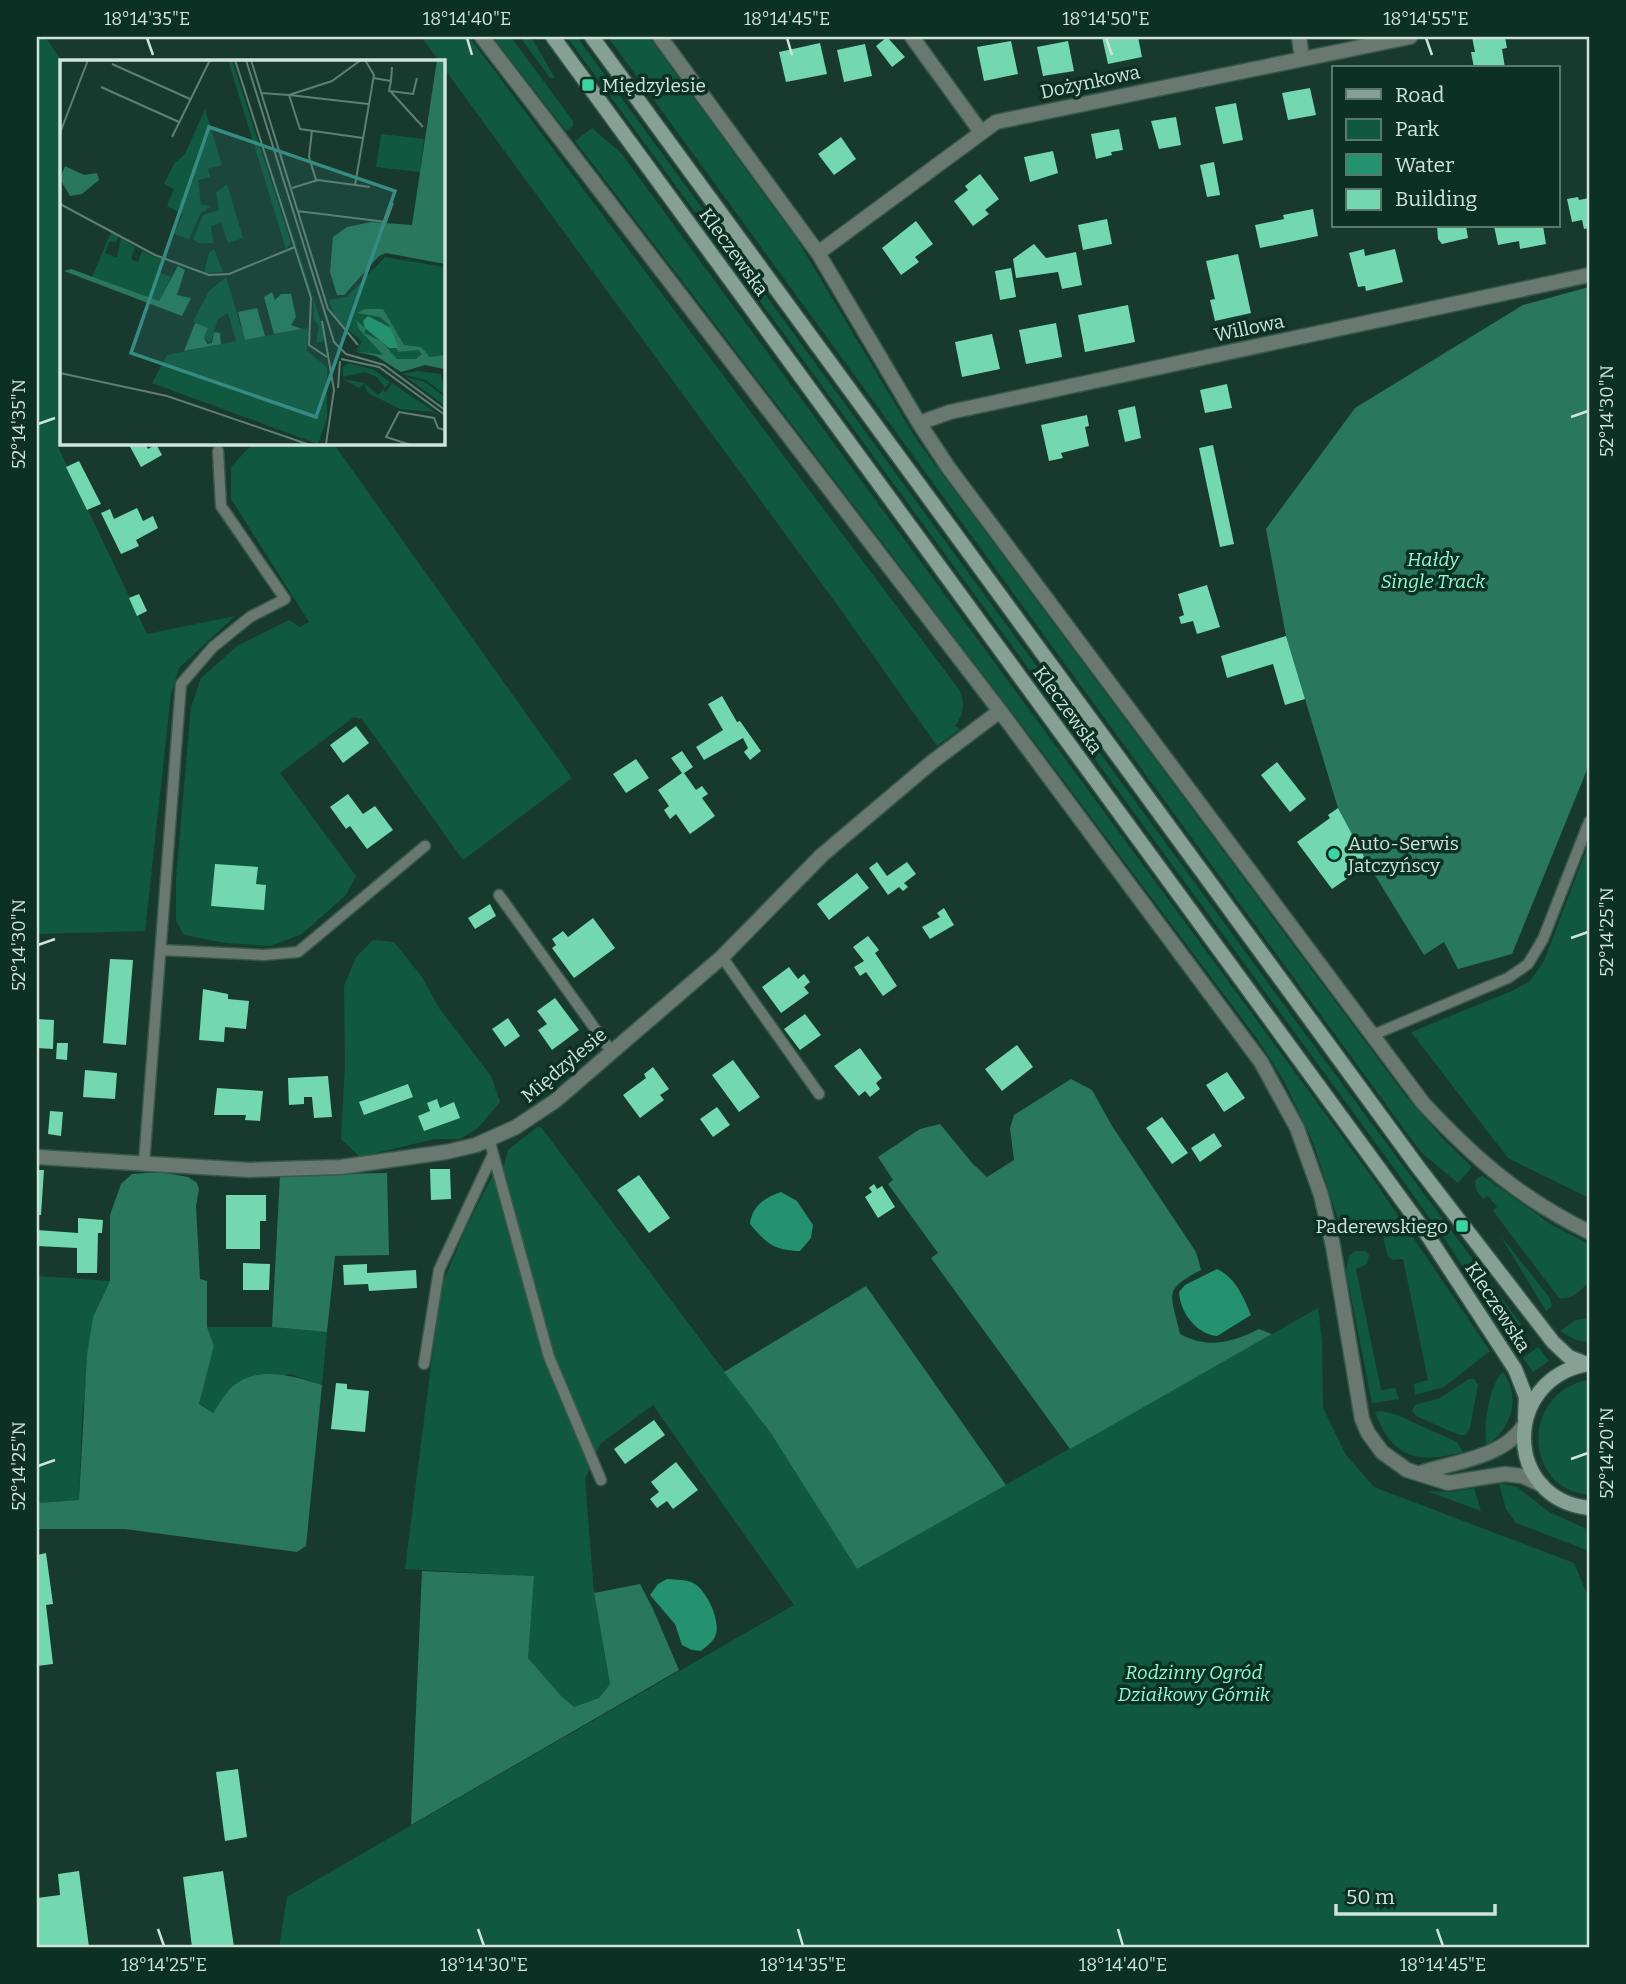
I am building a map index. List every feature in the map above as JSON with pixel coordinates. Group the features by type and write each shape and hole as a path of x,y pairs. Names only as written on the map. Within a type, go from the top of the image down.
{"main road":[{"name":"Kleczewska","path":"553,37 1426,1233 1515,1369 1526,1397 1523,1438 1528,1463 1542,1485"},
{"name":"Kleczewska","path":"592,37 1418,1167 1553,1342 1569,1357 1588,1364"},
{"path":"1525,1421 1536,1395 1553,1377 1575,1366 1588,1364"},
{"path":"1542,1485 1560,1499 1586,1509"}],"street":[{"path":"482,37 1000,711 1244,1037 1277,1088 1300,1136 1321,1195 1333,1246 1364,1426 1372,1440 1388,1458 1408,1469 1448,1483 1513,1474 1542,1485"},
{"path":"660,37 818,253 919,424 948,467 1423,1103 1473,1154 1523,1195 1589,1232"},
{"path":"912,37 981,132"},
{"path":"1299,37 1303,58"},
{"name":"Dożynkowa","path":"818,253 996,122 1410,37"},
{"name":"Willowa","path":"919,424 950,412 1589,275"},
{"name":"Międzylesie","path":"37,1157 250,1170 304,1169 434,1154 489,1139 516,1127 544,1109 722,957 821,855 932,762 1000,711"},
{"path":"1420,1473 1494,1451 1515,1438 1525,1421"}],"lane":[{"path":"144,1163 181,684 222,639 250,617 285,599 221,506 218,451"},
{"path":"1373,1035 1508,978 1528,964 1542,939 1589,822"},
{"path":"160,950 264,955 298,951 425,846"},
{"path":"499,895 611,1052"},
{"path":"722,957 819,1094"},
{"path":"489,1139 549,1357 601,1480"},
{"path":"424,1364 439,1270 493,1154"}],"green space":[{"path":"37,37 45,37 61,60 58,447 147,634 235,616 179,668 171,694 145,931 37,934"},
{"path":"421,37 469,37 958,688 963,707 955,726 960,729 937,746 841,610 444,68 444,60 438,60"},
{"path":"493,37 511,37 573,121 573,126 566,131"},
{"path":"520,37 531,37 555,78 550,78"},
{"path":"567,37 577,37 1303,1031 1523,1327 1510,1338 1388,1160"},
{"path":"608,37 649,37 798,241 916,439 1405,1095 1442,1138 1472,1167 1458,1183 1423,1154 1412,1140"},
{"path":"592,128 621,153 1374,1180 1490,1351 1444,1387 1415,1395 1414,1384 1428,1380 1403,1259 1393,1260 1388,1257 1381,1228 1354,1233 1340,1226 1313,1142 1284,1081 1258,1040 1028,733 575,141"},
{"name":"Hałdy Single Track","path":"1589,287 1589,765 1512,954 1458,969 1444,942 1424,955 1368,864 1338,808 1286,636 1266,529 1355,408 1523,305"},
{"path":"252,444 334,444 572,778 463,860 362,719 354,717 280,773 356,876 346,895 302,934 270,946 226,943 184,935 176,921 176,878 191,707 201,678 237,646 289,620 300,627 309,622 231,499 231,467"},
{"path":"1589,843 1589,1198 1508,1158 1411,1032 1512,991 1530,981 1544,961"},
{"path":"373,940 394,942 422,977 439,1008 491,1076 500,1102 478,1128 460,1139 434,1139 360,1157 341,1139 345,1065 344,986 356,957"},
{"path":"1071,1079 1092,1090 1112,1126 1196,1252 1201,1270 1180,1283 1172,1294 1180,1334 1210,1343 1229,1341 1259,1329 1272,1334 1070,1449 931,1258 938,1253 888,1184 893,1180 878,1157 920,1129 940,1124 987,1177 1014,1160 1010,1128 1014,1115"},
{"name":"Rodzinny Ogród Działkowy Górnik","path":"537,1127 541,1127 770,1432 857,1569 1318,1308 1322,1340 1323,1408 1346,1455 1374,1487 1574,1563 1589,1599 1589,1947 279,1947 287,1897 794,1605 653,1405 600,1444 585,1479 594,1593 610,1684 599,1698 574,1707 561,1697 527,1658 533,1576 405,1569 441,1287 466,1228 494,1173 504,1165 508,1150"},
{"path":"160,1172 188,1177 197,1183 199,1189 196,1206 200,1279 207,1281 207,1327 214,1346 199,1404 213,1413 233,1386 243,1380 265,1374 300,1378 322,1385 306,1546 297,1552 125,1529 37,1529 37,1503 79,1500 87,1355 93,1317 110,1281 110,1215 121,1184 132,1174"},
{"path":"387,1173 389,1255 335,1256 327,1332 272,1327 280,1175"},
{"path":"1483,1176 1552,1225 1589,1244 1589,1281 1580,1291 1568,1298 1559,1298 1493,1211 1497,1207 1488,1196 1483,1199 1476,1190 1475,1181"},
{"path":"1500,1235 1550,1298 1552,1306 1546,1311"},
{"path":"1355,1251 1366,1251 1369,1255 1367,1264 1356,1269 1381,1390 1395,1388 1399,1399 1372,1403 1346,1271 1349,1256"},
{"path":"37,1276 110,1281 93,1317 82,1418 79,1500 37,1503"},
{"path":"866,1286 1006,1485 857,1569 770,1432 724,1372"},
{"path":"1589,1318 1589,1342 1576,1340 1560,1331 1576,1320"},
{"path":"207,1327 272,1327 327,1332 322,1385 290,1374 233,1386 213,1413 199,1404 214,1346"},
{"path":"1538,1347 1549,1361 1533,1372 1523,1358"},
{"path":"1503,1372 1512,1391 1511,1412 1503,1430 1487,1445 1488,1406 1494,1385"},
{"path":"1469,1379 1474,1379 1478,1385 1470,1428 1466,1435 1459,1435 1416,1416 1412,1411 1415,1405 1440,1398"},
{"path":"1589,1380 1589,1495 1567,1489 1551,1476 1542,1459 1538,1439 1541,1420 1551,1402 1567,1388"},
{"path":"1382,1411 1457,1442 1463,1452 1433,1457 1409,1454 1390,1440 1382,1428 1375,1412"},
{"path":"1499,1483 1517,1487 1549,1512 1589,1530 1589,1551 1516,1523 1506,1509"},
{"path":"1474,1488 1481,1511 1427,1491 1453,1492"},
{"path":"422,1571 534,1576 528,1658 574,1707 599,1698 610,1684 594,1593 640,1584 679,1670 411,1825"}],"water":[{"path":"781,1192 797,1201 813,1225 811,1238 800,1251 772,1245 750,1224 753,1212 760,1204"},
{"path":"1217,1269 1234,1283 1251,1315 1217,1336 1202,1331 1190,1321 1182,1307 1179,1292 1185,1285"},
{"path":"667,1579 692,1582 700,1588 712,1606 716,1634 701,1651 682,1645 675,1624 650,1595 658,1584"}],"building":[{"path":"887,37 905,57 892,67 876,46"},
{"path":"1102,37 1138,37 1142,57 1108,64"},
{"path":"1472,37 1505,37 1507,48 1502,49 1505,66 1474,66 1471,52 1475,52"},
{"path":"1011,41 1018,74 984,81 977,47"},
{"path":"1068,41 1074,71 1043,76 1037,47"},
{"path":"820,43 827,74 786,82 779,52"},
{"path":"865,44 872,76 844,82 837,50"},
{"path":"1310,88 1316,115 1288,120 1282,93"},
{"path":"1236,103 1243,140 1223,144 1215,107"},
{"path":"1176,117 1181,145 1159,149 1151,121"},
{"path":"1119,129 1123,150 1096,159 1091,134"},
{"path":"841,137 856,159 834,175 818,154"},
{"path":"1053,151 1058,173 1030,182 1024,157"},
{"path":"1214,162 1220,195 1207,197 1200,165"},
{"path":"980,174 999,199 985,210 989,214 973,226 954,201 968,190 965,186"},
{"path":"1578,197 1579,200 1589,198 1589,228 1584,229 1582,220 1572,222 1567,199"},
{"path":"1313,209 1318,236 1260,248 1255,225 1284,219 1283,215"},
{"path":"1107,219 1112,244 1083,250 1078,225"},
{"path":"916,221 933,244 915,257 919,262 901,275 882,248"},
{"path":"1437,228 1466,228 1468,238 1442,244 1438,239"},
{"path":"1494,228 1543,228 1546,244 1520,249 1519,241 1498,245"},
{"path":"1034,244 1046,258 1076,252 1082,285 1062,289 1058,272 1016,278 1013,259"},
{"path":"1364,249 1365,256 1395,249 1403,282 1366,291 1365,286 1358,287 1349,253"},
{"path":"1238,254 1251,313 1215,321 1210,300 1215,299 1206,261"},
{"path":"1011,268 1016,297 1000,300 995,271"},
{"path":"1128,305 1135,342 1085,352 1078,315"},
{"path":"1056,323 1062,357 1026,364 1019,330"},
{"path":"992,334 1000,369 962,377 955,342"},
{"path":"1227,384 1232,408 1205,413 1200,390"},
{"path":"1135,406 1141,438 1125,442 1118,410"},
{"path":"1087,415 1089,426 1085,427 1089,446 1061,453 1063,458 1049,461 1041,425"},
{"path":"129,444 146,444 148,449 156,444 162,455 141,467"},
{"path":"1213,445 1234,544 1220,547 1199,448"},
{"path":"79,461 101,504 87,510 66,467"},
{"path":"137,508 143,521 153,516 158,528 136,540 139,546 121,554 101,513 110,509 114,519"},
{"path":"1207,585 1220,627 1197,634 1193,621 1181,624 1179,617 1184,615 1178,594"},
{"path":"139,594 147,611 137,616 129,598"},
{"path":"1286,636 1305,699 1285,705 1273,664 1227,678 1221,656"},
{"path":"722,696 737,722 740,721 761,751 750,760 744,752 748,748 743,738 704,760 696,747 723,730 708,704"},
{"path":"356,726 369,743 343,763 330,745"},
{"path":"682,751 693,767 684,773 696,790 702,786 708,794 702,798 715,816 690,834 676,814 670,819 664,810 669,806 658,790 682,773 671,758"},
{"path":"636,759 649,778 626,793 613,774"},
{"path":"1277,762 1306,799 1290,812 1261,775"},
{"path":"348,794 363,814 375,806 393,830 367,849 350,826 346,829 330,807"},
{"path":"1338,808 1368,864 1332,889 1297,842 1330,818 1328,815"},
{"path":"877,862 887,876 907,862 916,874 904,883 908,887 903,891 899,887 888,895 869,868"},
{"path":"215,864 258,867 256,884 266,885 264,910 211,906"},
{"path":"857,873 869,888 829,920 817,904"},
{"path":"490,904 496,916 475,929 468,918"},
{"path":"944,908 954,925 930,939 922,927 940,917 937,913"},
{"path":"593,918 615,948 574,978 552,948 556,945 552,939 563,931 568,937"},
{"path":"868,936 879,950 875,953 897,986 883,996 866,972 860,976 854,967 864,961 853,947"},
{"path":"110,959 133,960 126,1045 103,1043"},
{"path":"789,967 798,979 804,974 810,982 804,987 809,993 781,1013 762,987"},
{"path":"203,989 228,994 228,999 249,1001 246,1029 225,1027 224,1042 199,1040"},
{"path":"555,998 579,1030 552,1050 538,1030 547,1024 537,1011"},
{"path":"805,1014 821,1035 800,1050 784,1029"},
{"path":"508,1018 520,1036 505,1047 492,1029"},
{"path":"37,1019 54,1020 53,1049 37,1048"},
{"path":"57,1043 68,1043 67,1060 56,1059"},
{"path":"1017,1045 1033,1067 1002,1091 985,1069"},
{"path":"860,1048 882,1078 876,1083 880,1089 870,1097 865,1091 859,1096 834,1066"},
{"path":"733,1060 760,1097 739,1112 712,1075"},
{"path":"653,1067 669,1089 660,1095 664,1100 640,1118 623,1095 646,1078 644,1074"},
{"path":"85,1070 117,1073 115,1099 83,1097"},
{"path":"1227,1072 1245,1098 1224,1112 1206,1085"},
{"path":"328,1076 332,1117 314,1118 312,1097 304,1097 304,1104 289,1105 288,1078"},
{"path":"408,1084 413,1097 364,1115 359,1102"},
{"path":"217,1088 263,1091 260,1121 245,1120 246,1115 214,1115"},
{"path":"437,1099 440,1108 454,1102 460,1118 424,1131 418,1116 430,1111 427,1103"},
{"path":"717,1107 730,1125 713,1137 700,1119"},
{"path":"50,1111 63,1112 61,1136 48,1134"},
{"path":"1162,1117 1188,1153 1172,1164 1146,1128"},
{"path":"1214,1133 1222,1146 1200,1162 1191,1148"},
{"path":"430,1169 450,1169 451,1199 431,1200"},
{"path":"37,1170 44,1170 41,1215 37,1215"},
{"path":"639,1175 670,1218 649,1233 617,1190"},
{"path":"874,1184 877,1189 882,1186 895,1207 878,1218 865,1197 872,1192 869,1188"},
{"path":"226,1195 266,1195 266,1221 260,1221 260,1249 226,1249"},
{"path":"78,1218 103,1220 102,1233 98,1233 97,1273 77,1273 77,1248 37,1246 37,1230 78,1233"},
{"path":"243,1263 270,1264 269,1290 243,1290"},
{"path":"367,1264 367,1273 416,1270 417,1288 369,1291 368,1284 344,1285 343,1265"},
{"path":"336,1383 347,1384 347,1389 369,1391 365,1432 331,1429"},
{"path":"654,1420 665,1435 625,1464 614,1449"},
{"path":"676,1462 698,1490 673,1509 667,1501 657,1508 650,1499 659,1492 651,1482"},
{"path":"46,1553 53,1604 46,1605 53,1664 37,1666 37,1555"},
{"path":"238,1769 247,1837 225,1841 216,1772"},
{"path":"79,1871 89,1947 37,1947 37,1898 60,1895 58,1874"},
{"path":"223,1871 234,1947 192,1947 183,1877"}],"place":[{"name":"Międzylesie","path":"588,85"},
{"name":"Auto-Serwis Jatczyńscy","path":"1334,854"},
{"name":"Paderewskiego","path":"1462,1226"}]}
